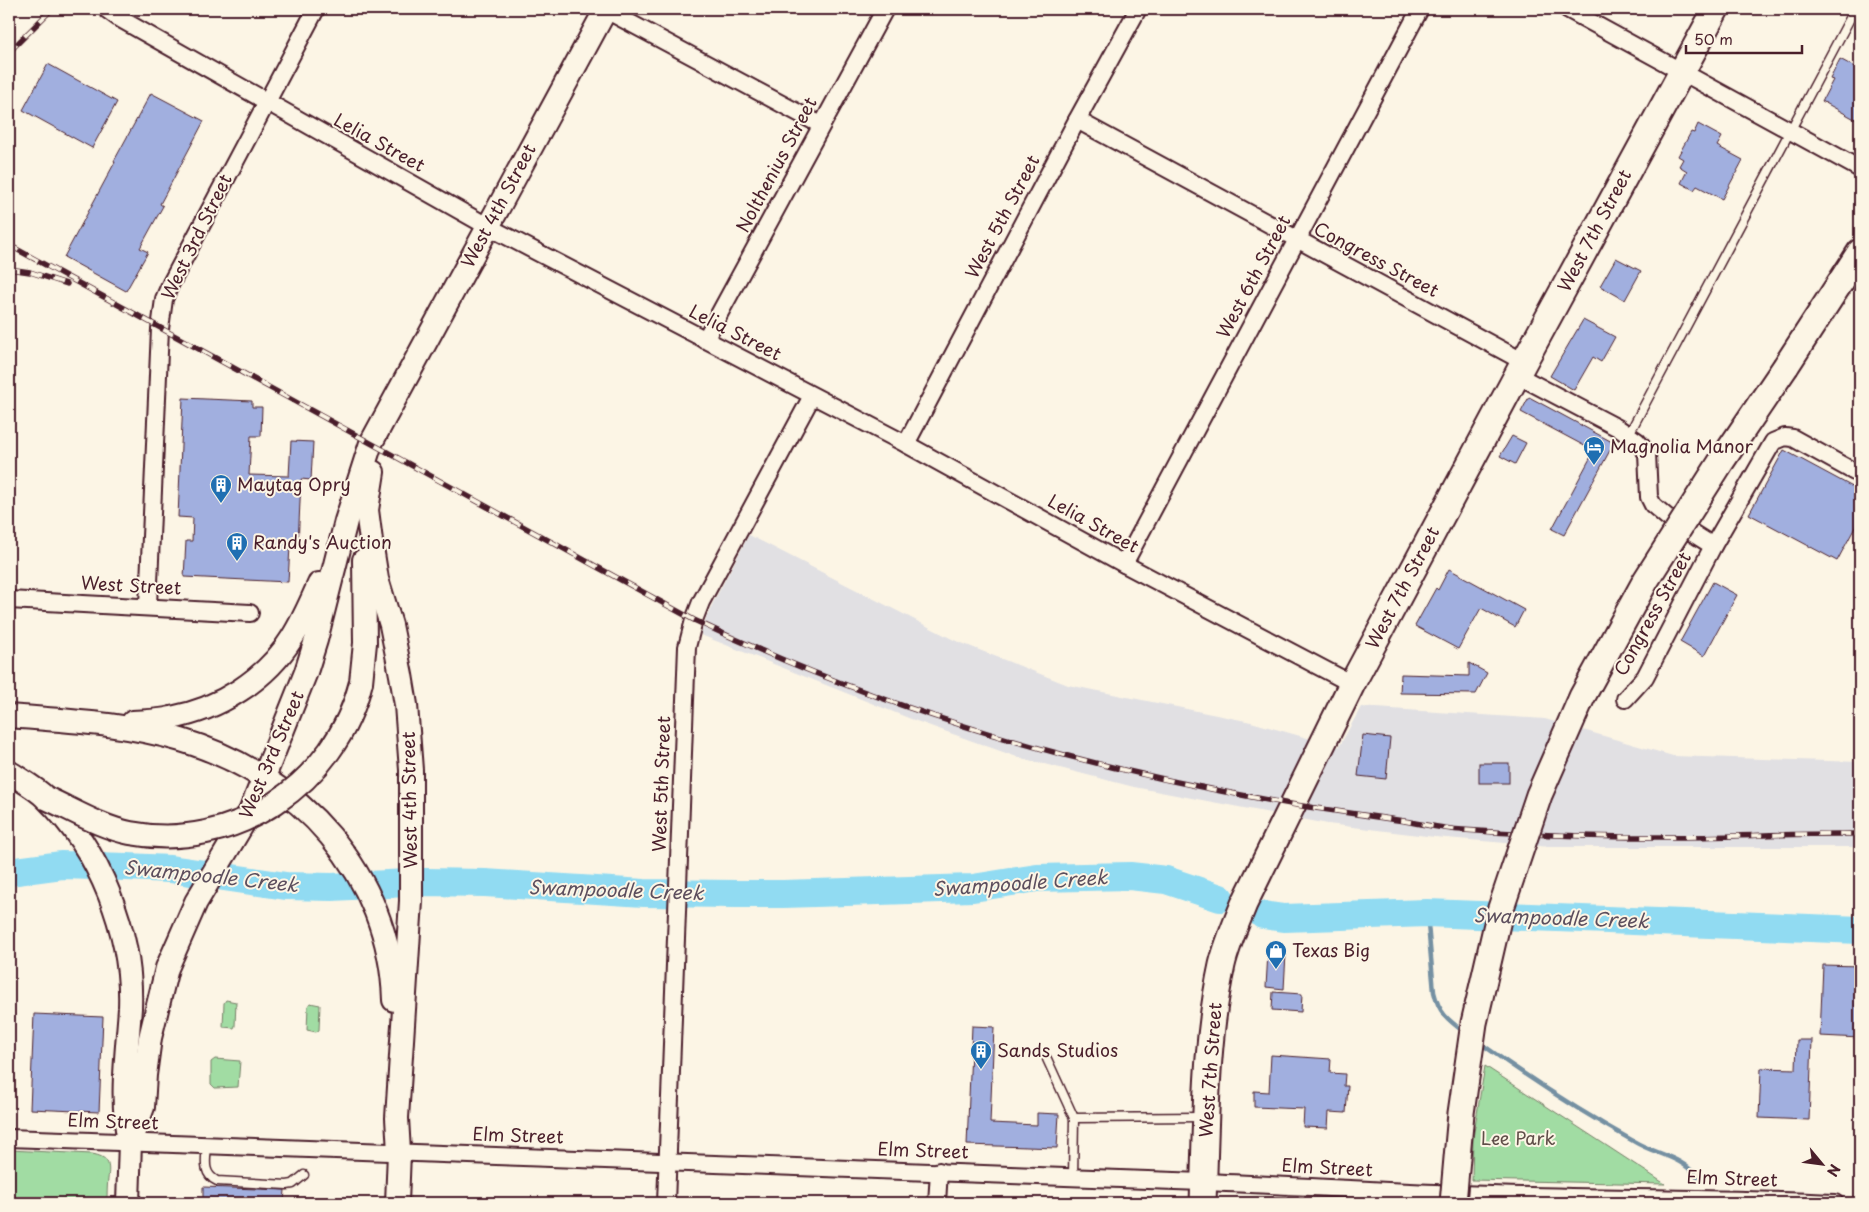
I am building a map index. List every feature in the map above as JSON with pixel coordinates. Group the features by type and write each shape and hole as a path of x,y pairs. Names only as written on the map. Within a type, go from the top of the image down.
{"main road":[{"name":"West 4th Street","path":"371,444 605,9"},
{"name":"West 7th Street","path":"1204,1192 1210,1041 1223,964 1231,937 1251,890 1352,684 1716,9"},
{"path":"1453,1203 1461,1112 1474,1023 1500,910 1539,795 1582,697 1646,580 1721,462 1860,252"},
{"name":"West 4th Street","path":"392,404 374,469 367,510 377,578 393,634 406,705 412,770 411,907 397,1118 399,1152 397,1203"},
{"name":"West 3rd Street","path":"128,1203 130,1142 143,1107 147,1054 167,968 189,917 250,812 264,778 311,657 346,521 371,444"},
{"path":"9,772 46,798 99,823 128,833 144,835 190,834 232,824 255,815 282,799 309,776 334,747 349,720 361,682 365,643 364,533 367,510"},
{"path":"108,724 186,715 230,697 258,677 280,655 301,624 346,521"},
{"path":"9,716 108,724 178,739 229,758 264,778 302,805 337,844 360,881 379,924 392,976 395,1024 401,1061"},
{"path":"46,798 79,838 92,859 110,897 123,936 130,989 124,1108 130,1142"}],"street":[{"name":"Lelia Street","path":"106,9 266,103 487,226 906,444 1124,564 1352,684"},
{"name":"West 3rd Street","path":"148,606 160,329 164,299 170,284 316,9"},
{"path":"605,9 821,124"},
{"name":"Nolthenius Street","path":"705,340 885,9"},
{"name":"West 5th Street","path":"906,444 1077,120 1138,9"},
{"name":"West 6th Street","path":"1124,564 1420,9"},
{"path":"1567,9 1860,168"},
{"name":"Congress Street","path":"1077,120 1296,240 1521,369 1629,434 1647,453 1649,497 1653,505 1666,518 1713,546"},
{"name":"West 5th Street","path":"666,1203 687,648 701,602 812,396"},
{"name":"Congress Street","path":"1625,699 1645,677 1713,546 1768,447 1779,438 1793,438 1860,475"},
{"name":"West Street","path":"9,600 250,612"},
{"name":"Elm Street","path":"9,1138 939,1171 1073,1178 1204,1192 1463,1194 1835,1203"},
{"path":"937,1203 939,1171"}],"lane":[{"path":"1629,434 1855,9"},
{"path":"1047,1059 1074,1118 1073,1178"},
{"path":"1074,1118 1207,1117"},
{"path":"207,1146 206,1170 211,1178 217,1181 287,1185 294,1184 304,1175"}],"shaded area":[{"path":"749,535 954,640 1068,685 1251,722 1339,747 1361,707 1545,719 1673,756 1860,762 1860,847 1551,847 1435,837 1328,824 1134,787 1017,757 911,719 701,635 713,603"}],"green space":[{"path":"226,1000 236,1002 234,1028 223,1027 224,1003"},
{"path":"310,1003 320,1005 319,1030 316,1032 307,1030 308,1006"},
{"path":"215,1059 240,1061 238,1087 215,1088 211,1084 211,1062"},
{"name":"Lee Park","path":"1485,1066 1665,1184 1472,1180 1473,1138"},
{"path":"9,1150 92,1154 102,1157 107,1162 109,1169 107,1203 9,1203"}],"building":[{"path":"1840,59 1860,70 1860,122 1822,101 1833,80 1830,79"},
{"path":"48,64 117,102 92,148 23,110"},
{"path":"151,93 204,121 160,204 163,206 140,248 148,252 126,291 64,257"},
{"path":"1698,124 1722,137 1717,146 1743,160 1722,199 1697,186 1694,190 1681,183 1687,171 1679,166 1683,159 1678,156 1691,132 1694,133"},
{"path":"1616,258 1641,271 1625,300 1600,286"},
{"path":"1583,320 1615,337 1601,362 1593,357 1574,390 1550,376"},
{"name":"Magnolia Manor","path":"1529,397 1614,443 1564,535 1552,529 1594,451 1521,412"},
{"path":"183,398 252,401 252,407 262,407 261,436 251,436 249,475 289,476 291,441 313,442 311,480 301,479 298,546 290,546 288,582 184,577 186,541 192,541 193,518 178,517"},
{"path":"1512,436 1526,443 1515,464 1500,456"},
{"path":"1784,450 1860,491 1860,518 1837,561 1749,514"},
{"path":"1449,569 1524,610 1515,627 1481,608 1458,649 1415,626"},
{"path":"1713,582 1737,595 1704,656 1680,642"},
{"path":"1469,663 1487,673 1476,694 1400,693 1401,674 1469,676"},
{"path":"1363,735 1390,738 1386,779 1358,776"},
{"path":"1479,763 1509,763 1509,783 1479,783"},
{"path":"1268,952 1286,953 1284,989 1266,987"},
{"path":"1823,965 1860,966 1860,1038 1820,1036"},
{"path":"1273,992 1302,994 1301,1012 1272,1010"},
{"path":"34,1014 103,1017 99,1112 30,1109"},
{"name":"Sands Studios","path":"972,1026 994,1027 990,1123 1037,1125 1037,1113 1059,1114 1057,1148 967,1145"},
{"path":"1797,1040 1812,1040 1809,1120 1759,1118 1761,1068 1796,1069"},
{"path":"1271,1055 1331,1059 1330,1073 1345,1074 1344,1086 1348,1086 1346,1113 1329,1112 1328,1128 1303,1127 1304,1109 1254,1107 1254,1091 1269,1092"},
{"path":"203,1187 285,1190 284,1203 203,1203"}],"waterway":[{"name":"Swampoodle Creek","path":"9,872 62,865 170,869 286,886 332,887 425,882 485,883 644,893 736,894 973,888 1037,878 1130,876 1166,880 1220,898"},
{"path":"1427,913 1436,999 1445,1015 1464,1032"},
{"name":"Swampoodle Creek","path":"1263,915 1284,918 1427,913 1860,930"},
{"path":"1480,1043 1575,1107 1635,1142 1677,1160 1697,1177"}],"railway":[{"path":"9,52 52,9"},
{"path":"9,245 694,620 768,653 916,710 1068,756 1145,775 1302,806 1448,829 1616,837 1860,834"},
{"path":"9,269 30,272 67,284"}],"place":[{"name":"Magnolia Manor","path":"1594,466"},
{"name":"Maytag Opry","path":"221,504"},
{"name":"Randy's Auction","path":"237,562"},
{"name":"Texas Big","path":"1276,970"},
{"name":"Sands Studios","path":"981,1070"}]}
